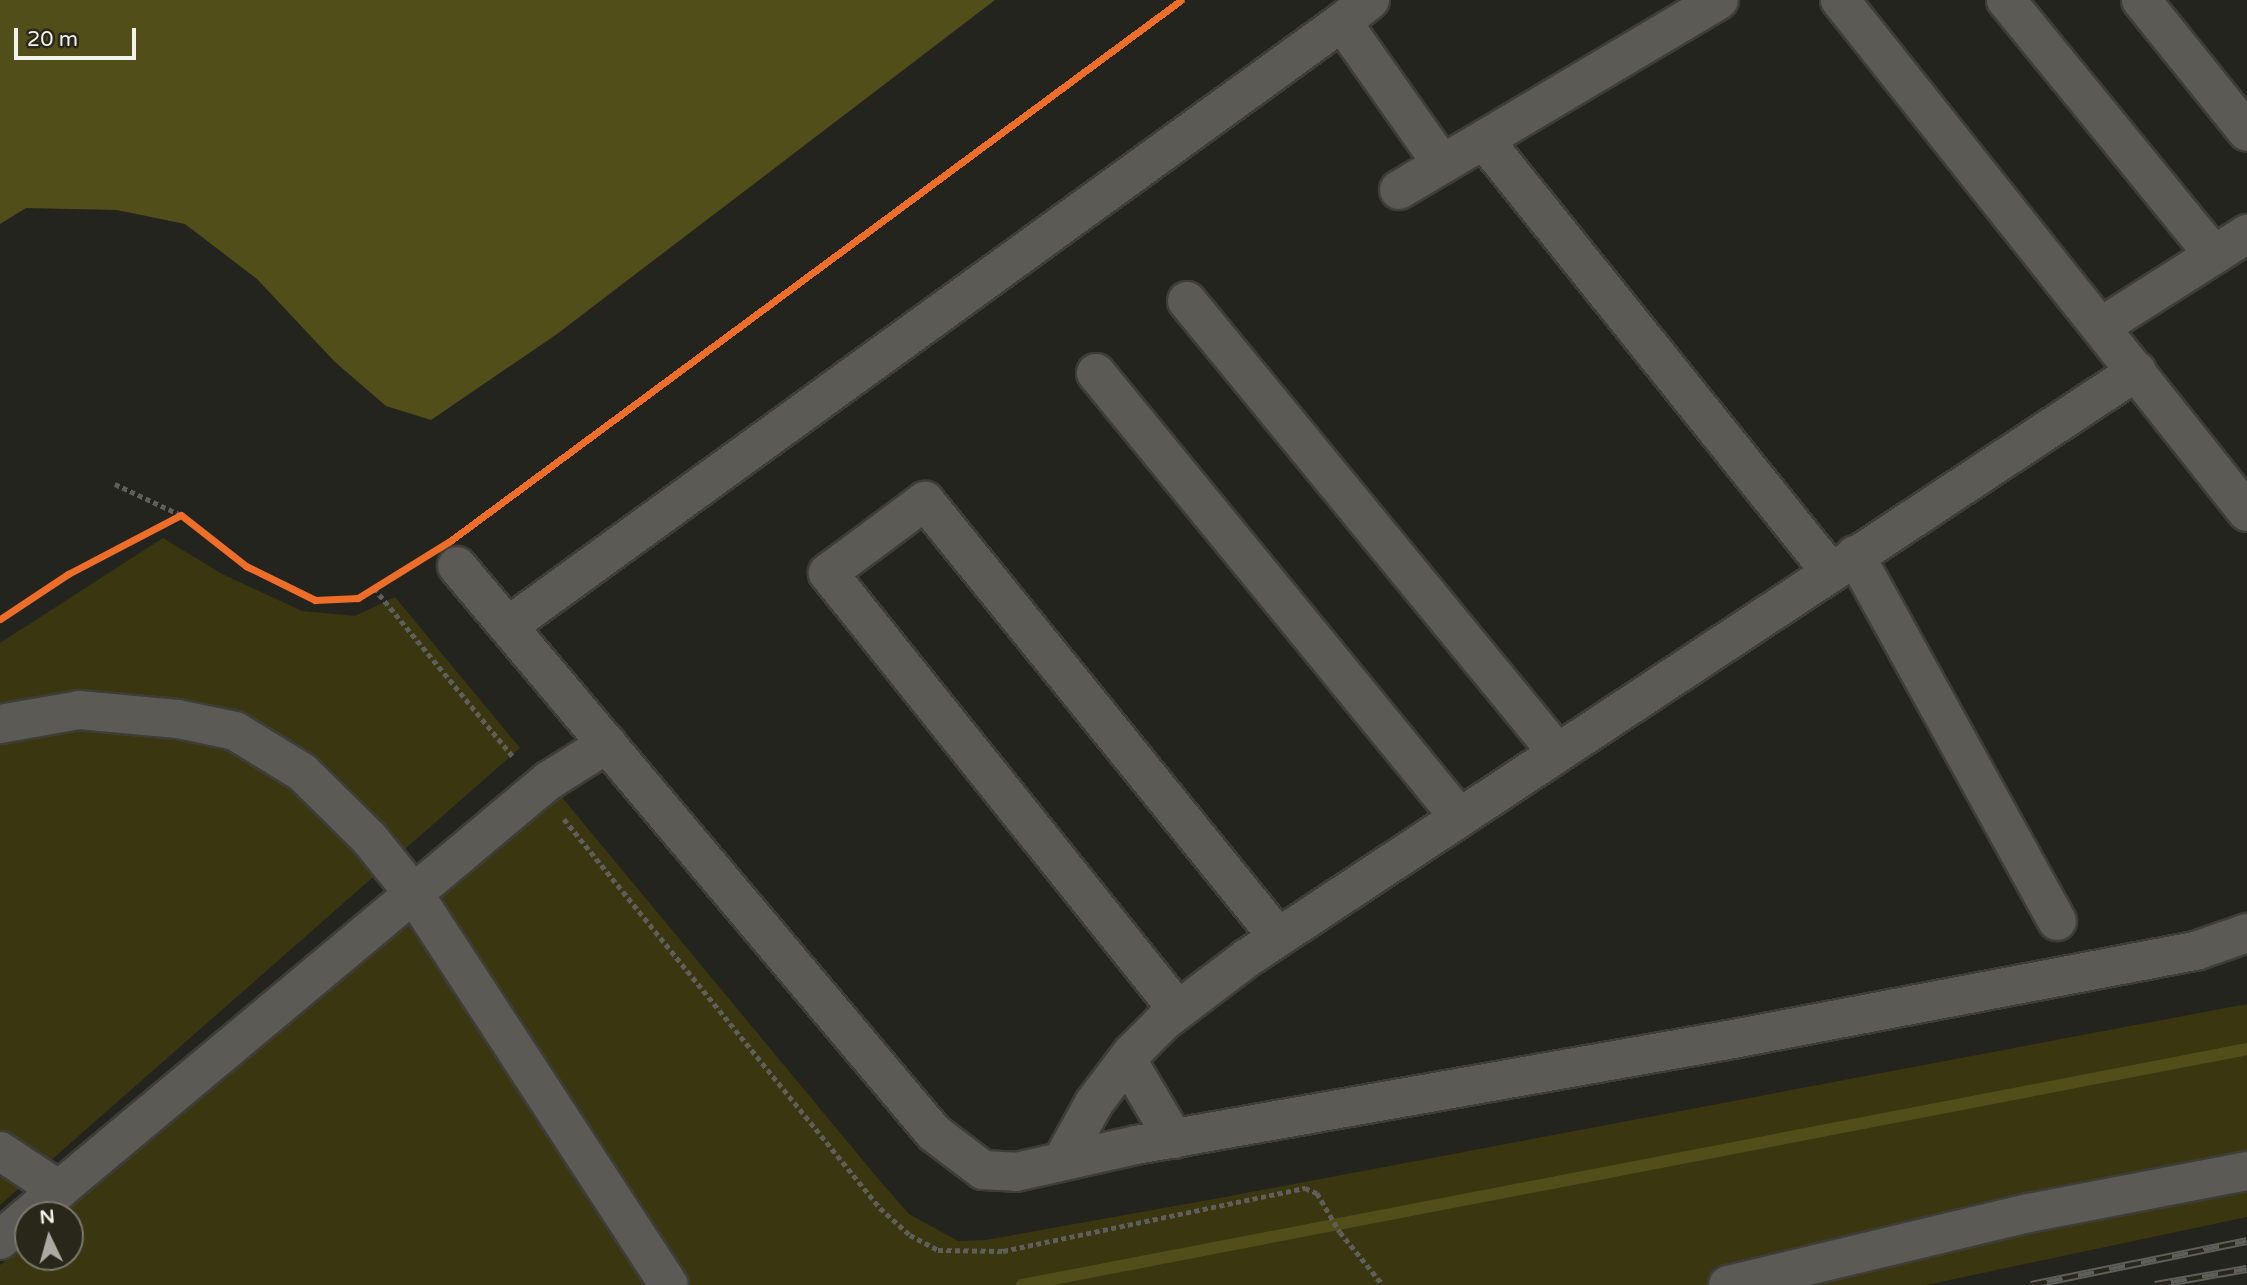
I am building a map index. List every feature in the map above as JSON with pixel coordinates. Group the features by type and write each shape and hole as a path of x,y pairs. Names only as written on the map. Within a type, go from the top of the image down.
{"lane":[{"path":"1399,190 1719,0"},
{"path":"1840,0 2102,326 2247,512"},
{"path":"2006,0 2214,255"},
{"path":"2141,0 2247,132"},
{"path":"508,626 1356,11 1442,164"},
{"path":"1484,140 1842,563 2057,921"},
{"path":"2102,326 2247,234"},
{"path":"1187,301 1556,751"},
{"path":"1062,1161 1094,1103 1127,1060 1178,1010 1278,937 1556,751 2137,371"},
{"path":"1096,373 1459,817"},
{"path":"1178,1010 828,573 925,501 1278,937"},
{"path":"457,566 934,1133 959,1155 983,1170 1016,1172 1174,1139 1742,1038 2198,950 2247,933"},
{"path":"0,724 79,710 178,719 235,731 302,772 369,838 414,894 669,1285"},
{"path":"46,1201 548,781 607,744"},
{"path":"1127,1060 1174,1139"},
{"path":"0,1151 59,1190"},
{"path":"1728,1285 2029,1213 2247,1171"},
{"path":"0,1240 14,1228"}],"path":[{"path":"115,484 181,515 192,523"},
{"path":"169,521 181,515"},
{"path":"366,593 385,581"}],"shaded area":[{"path":"0,0 995,0 557,334 431,420 386,406 335,362 257,279 185,224 117,210 26,208 0,224"},
{"path":"163,538 222,574 302,611 355,616 395,597 520,748 0,1205 0,643"},
{"path":"560,795 909,1214 958,1241 986,1240 1225,1197 2247,1004 2247,1217 1926,1285 0,1285 0,1265 14,1253 14,1271 84,1271 84,1201 77,1201"}],"waterway":[{"path":"1022,1285 2247,1049"}],"railway":[{"path":"2031,1285 2247,1241"},
{"path":"2155,1285 2247,1269"}],"cycle path":[{"path":"0,619 68,574 181,515 246,566 315,600 358,598 450,541 1181,0"}]}
